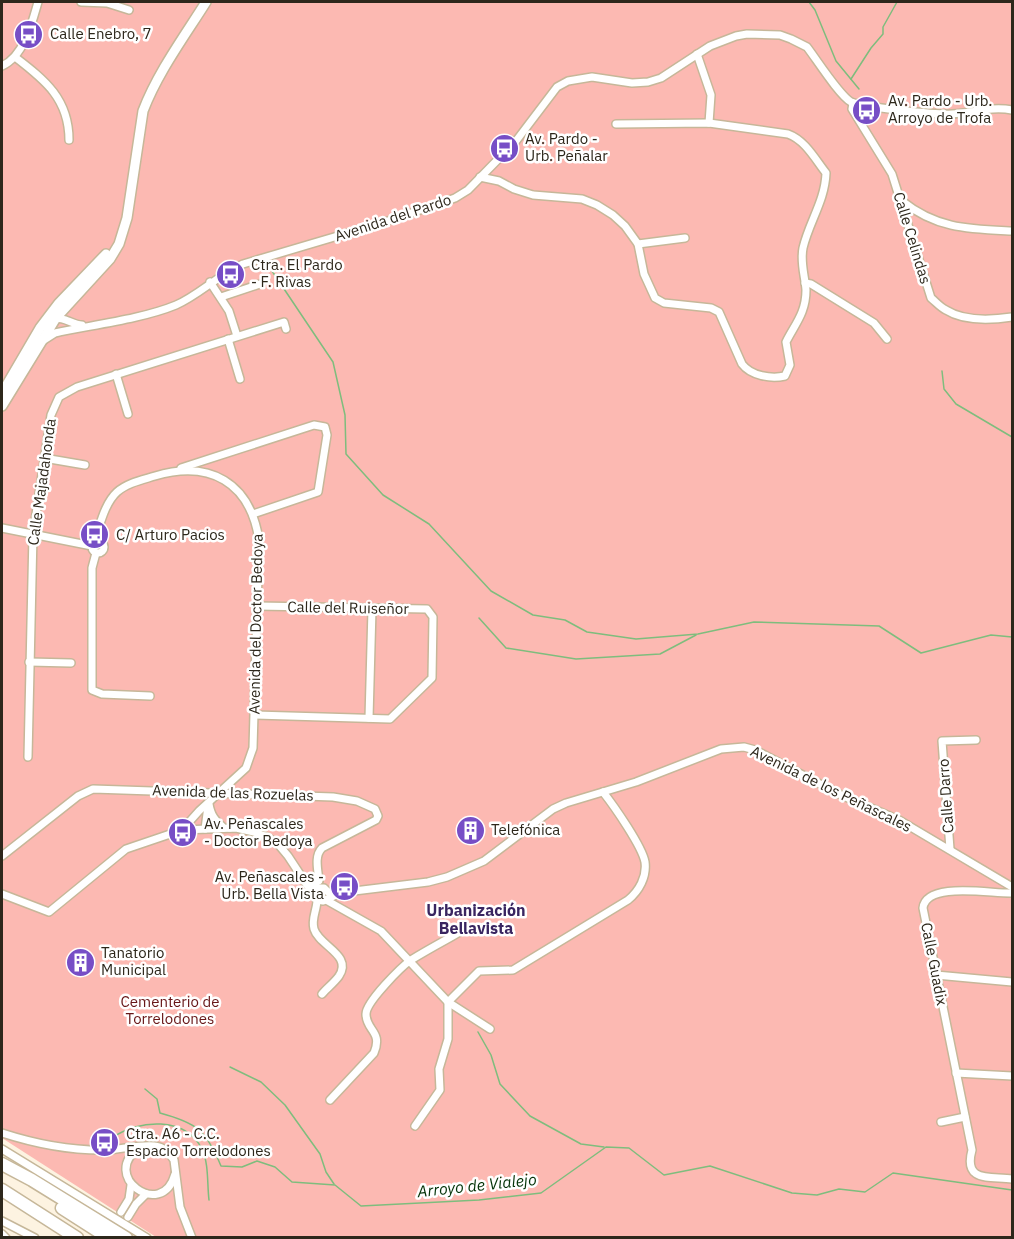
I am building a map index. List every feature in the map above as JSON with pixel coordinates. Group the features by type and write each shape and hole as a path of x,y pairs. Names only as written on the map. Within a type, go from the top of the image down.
{"highway":[{"path":"2,1164 126,1238"},
{"path":"2,1170 109,1238"},
{"path":"2,1190 77,1238"}],"main road":[{"path":"2,406 40,343 63,319 67,305 110,259 119,244 127,218 143,111 166,66 206,2"},
{"path":"2,386 59,303 116,241 127,218"},
{"path":"2,393 21,359"}],"street":[{"path":"2,66 15,57 27,34 38,2"},
{"path":"81,2 108,3 129,10"},
{"name":"Avenida del Pardo","path":"55,333 160,311 178,304 225,273 271,255 431,208 455,198 468,190 516,141 557,87 568,81 592,77 648,82 661,78 710,46 736,36 769,34 791,39 807,47 853,103"},
{"path":"697,54 711,95 709,123"},
{"path":"15,57 53,90 60,100 66,114 69,140"},
{"path":"853,103 933,114 953,114 994,108 1012,110"},
{"name":"Calle Celindas","path":"853,103 852,109 892,174 931,298 947,311 969,318 1012,317"},
{"path":"480,177 499,181 533,195 582,199 613,215 625,226 638,244 644,274 656,298 664,303 711,308 719,312 742,364 747,370 754,374 780,377 787,374 790,363 786,342 799,320 806,294 801,263 803,247 825,189 826,173 795,136 788,134 709,123 616,124"},
{"path":"490,167 499,181"},
{"path":"902,201 918,215 948,226 1012,231"},
{"path":"638,244 685,238"},
{"path":"220,295 225,273"},
{"path":"210,282 230,311 237,336"},
{"path":"805,283 811,284 874,323 887,339"},
{"name":"Avenida del Pardo","path":"194,294 220,295 260,284"},
{"path":"40,343 63,328 65,325 63,319"},
{"path":"21,359 49,322 63,319 77,325 90,325"},
{"name":"Calle Majadahonda","path":"28,757 33,534 51,415 59,397 76,387 237,336 284,322 286,329"},
{"path":"228,339 240,379"},
{"path":"116,374 128,414"},
{"path":"175,470 314,425 325,427 327,435 318,492 253,514"},
{"path":"44,458 85,465"},
{"path":"210,474 208,466 212,458"},
{"name":"Avenida del Doctor Bedoya","path":"150,696 102,694 92,690 94,547 107,506 115,494 125,486 175,470 193,470 210,474 239,492 253,514 259,540 254,748 246,768 199,811 182,830"},
{"path":"2,528 94,547 102,551 104,545 101,524"},
{"name":"Calle del Ruiseñor","path":"255,715 390,718 432,678 433,617 427,609 257,606"},
{"path":"369,718 372,609"},
{"path":"29,662 71,663"},
{"name":"Calle Darro","path":"950,849 942,741 976,740"},
{"name":"Avenida de los Peñascales","path":"322,894 428,882 447,877 484,861 553,809 636,782 721,748 744,747 755,750 841,795 899,820 1012,887"},
{"name":"Avenida de las Rozuelas","path":"2,856 78,796 88,791 103,789 345,798 375,808 378,816 376,820 318,852 322,894"},
{"path":"414,1126 440,1090 439,1069 448,1039 448,1002 479,970 513,970 634,894 639,888 645,872 643,856 603,792"},
{"path":"209,804 214,820 224,828"},
{"path":"202,829 209,804"},
{"path":"199,811 202,829"},
{"path":"2,894 49,912 126,849 182,830 224,828 254,832 278,844 308,885 381,931 448,1002 490,1029"},
{"path":"308,885 312,884 322,894"},
{"name":"Calle Guadix","path":"1012,892 943,891 927,897 923,902 972,1150 969,1162 975,1173 989,1179 1012,1179"},
{"path":"322,894 314,916 314,929 320,940 336,953 342,964 339,975 322,994"},
{"path":"330,1100 374,1053 378,1040 367,1020 367,1008 370,1002 409,961 460,932"},
{"path":"936,975 1012,982"},
{"path":"956,1073 1012,1076"},
{"path":"941,1122 966,1117"},
{"path":"2,1133 46,1145 84,1149 154,1146 166,1150 174,1160 180,1207 192,1238"},
{"path":"142,1147 129,1160 127,1173 132,1185 146,1194 158,1194 168,1188 176,1171"},
{"path":"2,1149 147,1238"},
{"path":"132,1185 124,1215 146,1194"},
{"path":"2,1221 35,1238"},
{"path":"2,1234 6,1238"}],"green space":[{"name":"Cementerio de Torrelodones","path":"2,2 1012,2 1012,1237 156,1237 2,1138"}],"waterway":[{"path":"809,2 815,10 836,61 859,89"},
{"path":"851,79 883,34 883,27 897,2"},
{"path":"270,268 333,362 345,415 346,454 383,495 429,524 491,591 533,615 565,620 587,632 636,639 698,634 754,622 879,626 921,653 991,635 1012,637"},
{"path":"942,371 944,389 956,404 1012,437"},
{"path":"479,618 506,648 576,659 660,654 696,635"},
{"path":"478,1032 491,1055 500,1084 530,1116 581,1144 604,1147"},
{"path":"230,1067 261,1082 285,1105 320,1154 326,1172 334,1184"},
{"name":"Arroyo de Vialejo","path":"145,1089 157,1099 160,1113 183,1120 205,1136 221,1166 242,1167 257,1161 275,1167 292,1182 335,1185 361,1206 479,1200 541,1193 606,1147 629,1148 664,1175 710,1166 792,1193 817,1195 839,1189 865,1192 893,1173 1012,1190"},
{"path":"112,1138 135,1127 148,1124 173,1126 185,1131 202,1149 207,1168 209,1200"}],"place":[{"name":"Calle Enebro, 7","path":"29,34"},
{"name":"Av. Pardo - Urb. Arroyo de Trofa","path":"867,110"},
{"name":"Av. Pardo - Urb. Peñalar","path":"504,148"},
{"name":"Ctra. El Pardo - F. Rivas","path":"230,274"},
{"name":"C/ Arturo Pacios","path":"95,535"},
{"name":"Telefónica","path":"470,830"},
{"name":"Av. Peñascales - Doctor Bedoya","path":"183,833"},
{"name":"Av. Peñascales - Urb. Bella Vista","path":"345,886"},
{"name":"Tanatorio Municipal","path":"80,962"},
{"name":"Ctra. A6 - C.C. Espacio Torrelodones","path":"105,1143"}],"district":[{"name":"Urbanización Bellavista","path":"476,919"}]}
